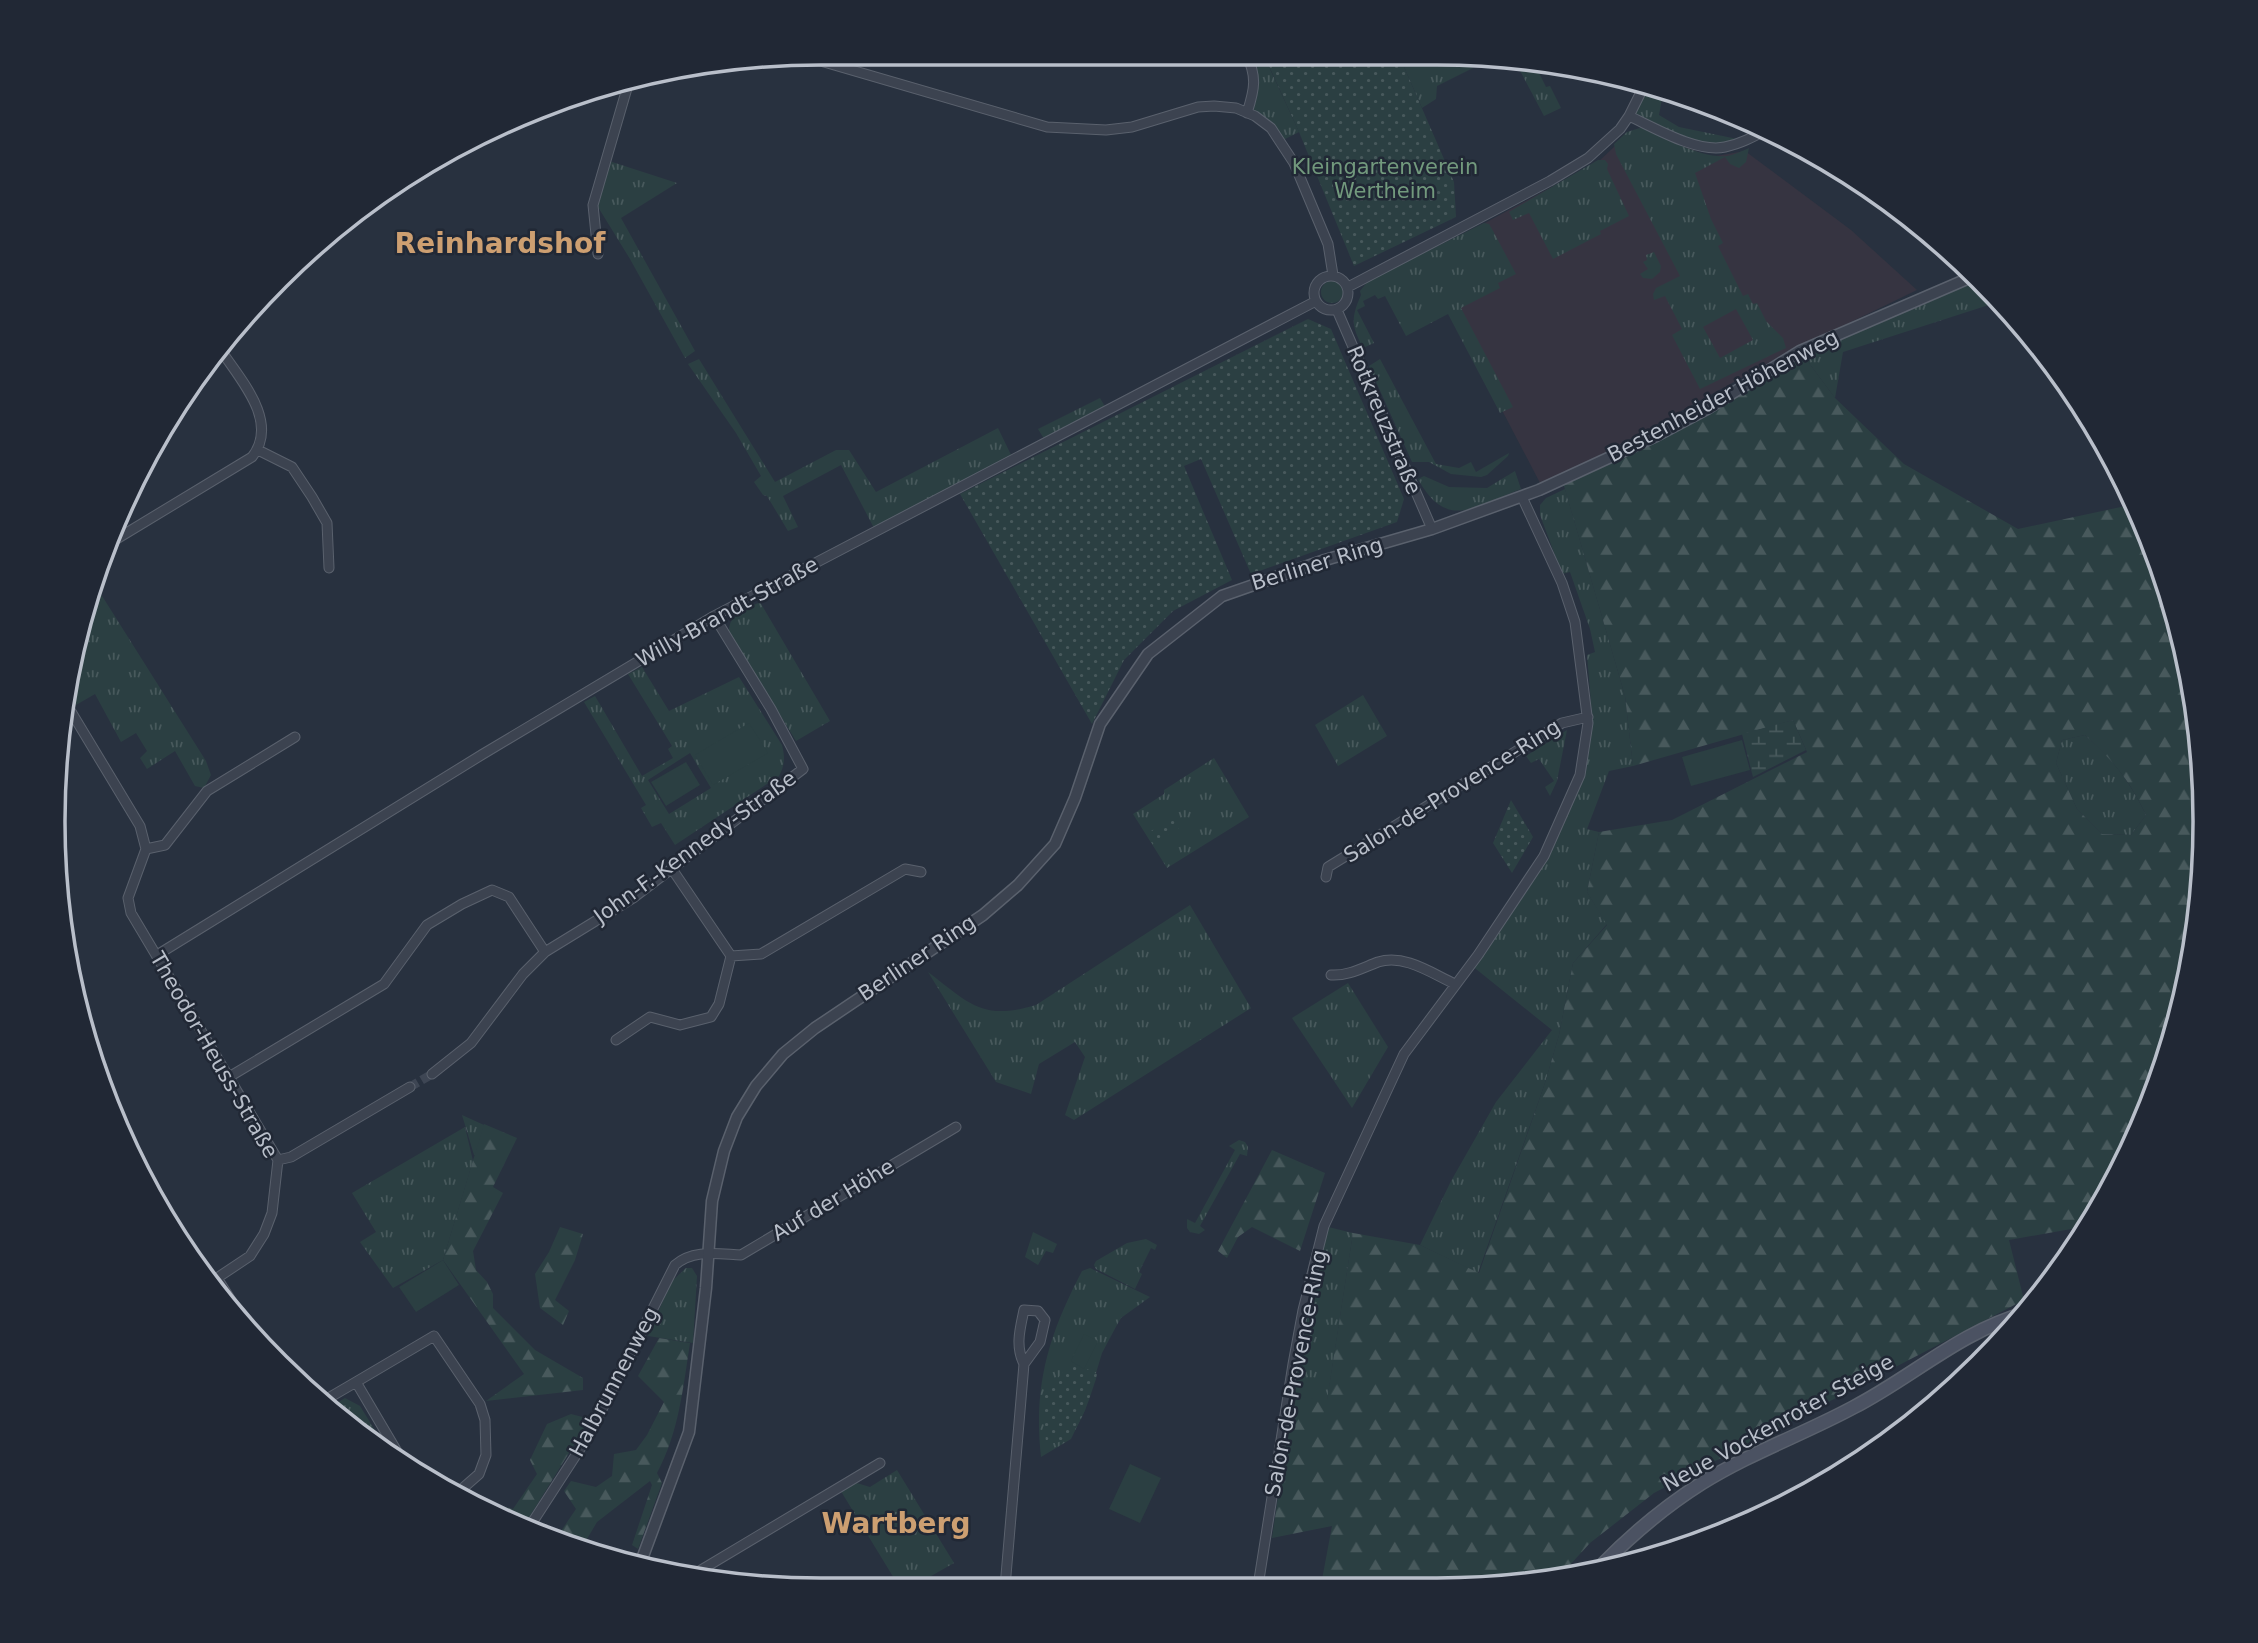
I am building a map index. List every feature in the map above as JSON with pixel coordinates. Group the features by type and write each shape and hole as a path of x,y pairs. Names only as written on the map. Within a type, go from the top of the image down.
{"main road":[{"name":"Neue Vockenroter Steige","path":"1609,1558 1658,1513 1704,1482 1855,1407 1972,1334 2006,1319"}],"street":[{"path":"834,65 1047,127 1105,130 1132,127 1198,107 1236,108 1271,128 1294,163 1328,244 1333,275"},
{"path":"848,69 849,65"},
{"path":"1247,113 1255,79 1250,65"},
{"path":"598,254 593,205 626,91"},
{"path":"1348,287 1573,169 1601,148 1629,116 1640,93"},
{"path":"1629,116 1696,145 1722,148 1756,136"},
{"path":"1333,275 1343,280 1348,287 1348,299 1337,310 1324,309 1316,301 1314,290 1325,276 1333,275"},
{"name":"Bestenheider Höhenweg","path":"1432,530 1522,497 1676,425 1707,409 1800,351 1965,280"},
{"name":"Willy-Brandt-Straße","path":"157,955 714,616 1316,301"},
{"name":"Rotkreuzstraße","path":"1337,310 1432,530"},
{"path":"121,536 252,457 258,450 263,428 257,406 225,356"},
{"path":"258,450 292,467 312,497 327,523 329,568"},
{"name":"Salon-de-Provence-Ring","path":"1259,1578 1295,1350 1324,1226 1404,1054 1478,956 1544,856 1580,775 1588,717 1574,622 1562,583 1522,497"},
{"name":"Berliner Ring","path":"643,1556 689,1432 706,1288 706,1254 712,1201 720,1163 737,1117 756,1086 783,1054 815,1028 982,915 1018,885 1055,844 1075,798 1100,724 1148,654 1222,596 1325,560 1432,530"},
{"name":"John-F.-Kennedy-Straße","path":"432,1074 471,1043 523,974 545,952 632,898 803,769 771,709 714,616"},
{"path":"72,714 140,826 146,849 165,845 207,791 295,737"},
{"name":"Salon-de-Provence-Ring","path":"1326,877 1328,867 1503,760 1569,720 1588,717"},
{"name":"Theodor-Heuss-Straße","path":"146,849 128,898 131,914 278,1160 272,1213 264,1234 250,1256 218,1278"},
{"path":"616,1040 650,1017 680,1025 711,1017 719,1004 731,956 672,869"},
{"path":"731,956 761,954 905,869 921,872"},
{"path":"229,1077 384,984 427,925 492,890 509,897 545,952"},
{"path":"1331,975 1343,975 1382,961 1396,959 1416,965 1455,984"},
{"path":"278,1160 291,1157 410,1087"},
{"name":"Auf der Höhe","path":"706,1254 741,1255 956,1127"},
{"name":"Halbrunnenweg","path":"533,1521 589,1435 675,1265 683,1258 706,1254"},
{"path":"1006,1578 1024,1364 1040,1342 1045,1320 1038,1311 1024,1310 1018,1352 1024,1364"},
{"path":"331,1397 434,1336 480,1404 485,1420 486,1455 479,1474 463,1488"},
{"path":"356,1382 394,1446"},
{"path":"703,1569 880,1463"}],"shaded area":[{"path":"1631,131 1655,134 1710,157 1745,151 1851,230 1917,290 1783,355 1581,466 1540,483 1422,257 1598,162"}],"green space":[{"path":"1250,65 1268,65 1299,132 1281,141 1247,113 1254,91"},
{"name":"Kleingartenverein Wertheim","path":"1268,65 1403,65 1454,182 1456,217 1354,266"},
{"path":"1403,65 1472,66 1473,68 1437,86 1436,99 1422,108"},
{"path":"1519,69 1538,72 1546,87 1550,86 1561,108 1544,116"},
{"path":"1640,93 1662,100 1659,115 1679,127 1747,141 1722,148 1697,145 1629,116"},
{"path":"1643,127 1684,147 1717,156 1730,155 1749,148 1746,162 1739,168 1730,164 1725,157 1695,173 1711,219 1723,243 1718,246 1743,296 1748,294 1753,304 1757,303 1766,321 1783,338 1786,348 1700,389 1672,335 1682,329 1665,296 1654,300 1656,288 1680,276 1616,154 1614,144 1627,132","holes":["1736,309 1753,340 1720,358 1703,327"]},
{"path":"606,160 677,183 621,218 695,351 685,358 630,259 598,207 593,205"},
{"path":"1598,160 1605,160 1608,164 1607,169 1629,216 1553,259 1529,213 1513,220 1509,212"},
{"path":"1484,223 1489,224 1516,274 1498,283 1500,288 1461,308 1513,407 1500,413 1448,314 1406,336 1385,296 1378,299 1375,295 1363,301 1365,306 1357,310 1374,343 1363,348 1354,322 1360,291 1368,281"},
{"path":"1654,252 1661,266 1660,272 1652,279 1643,278 1640,274 1648,269 1643,262 1647,260 1646,255"},
{"path":"1964,279 1989,305 1843,352 1835,398 1800,351"},
{"path":"1332,281 1340,284 1343,292 1340,300 1332,303 1324,300 1321,292 1324,284"},
{"path":"1308,319 1331,329 1404,499 1397,522 1251,574 1201,459 1184,466 1232,580 1173,611 1124,660 1092,724 960,494"},
{"path":"1800,351 1835,398 1904,464 2018,529 2124,506 2153,578 2167,626 2187,723 2192,772 2192,871 2179,969 2153,1065 2136,1111 2092,1200 2074,1228 2009,1240 2024,1298 2020,1302 1654,1493 1590,1543 1568,1567 1486,1577 1322,1578 1332,1526 1272,1538 1293,1396 1327,1400 1353,1233 1420,1245 1479,1273 1545,1083 1559,1035 1573,963 1607,925 1587,892 1599,832 1672,820 1807,752 1793,720 1633,766 1625,696 1562,479 1656,436","holes":["2085,735 2127,781 2146,815 2131,835 2102,834 2077,809 2056,763 2062,740"]},
{"path":"699,359 775,482 836,450 849,450 876,492 998,428 1013,459 875,530 841,465 783,496 798,527 788,531 767,496 763,495 754,482 761,476 736,433 688,364"},
{"path":"1380,359 1436,464 1459,468 1471,462 1476,472 1509,453 1508,456 1487,475 1481,477 1451,474 1429,462 1412,462 1369,366"},
{"path":"1100,398 1107,410 1046,442 1038,429"},
{"path":"1515,471 1521,489 1463,510 1451,510 1440,505 1418,479 1424,476 1449,487 1487,488"},
{"path":"1565,489 1625,696 1633,766 1609,771 1587,829 1599,832 1587,892 1607,924 1573,963 1559,1035 1545,1083 1478,1273 1420,1245 1451,1181 1496,1102 1552,1030 1471,965 1544,856 1580,775 1588,723 1592,715 1587,655 1595,652 1590,629 1570,572 1562,574 1540,515 1540,505 1546,498"},
{"path":"100,593 206,761 211,775 204,788 195,786 175,751 147,769 140,758 147,751 136,733 121,742 95,694 76,705 79,674"},
{"path":"760,602 830,721 796,741 729,632 735,616"},
{"path":"642,667 669,711 739,677 782,745 784,761 779,776 675,845 661,823 652,827 641,808 646,805 584,702 595,696 642,776 673,758 668,749 672,746 628,674","holes":["690,753 711,788 669,814 648,780"]},
{"path":"1363,695 1387,736 1338,766 1315,725"},
{"path":"1793,720 1806,750 1753,777 1742,734"},
{"path":"749,723 768,753 713,785 695,755"},
{"path":"1567,730 1557,781 1550,796 1545,787 1554,781 1539,759 1531,763 1526,756"},
{"path":"2085,735 2120,771 2146,815 2131,835 2102,834 2077,809 2056,763 2062,740"},
{"path":"1742,740 1750,770 1691,786 1682,757"},
{"path":"1214,758 1249,817 1167,868 1133,814 1164,794 1164,790"},
{"path":"686,762 700,785 666,806 651,782"},
{"path":"1511,800 1533,837 1512,873 1493,843"},
{"path":"1176,816 1182,826 1153,845 1146,834"},
{"path":"1190,905 1251,1008 1074,1120 1065,1115 1085,1057 1075,1042 1039,1064 1031,1094 996,1082 928,972 966,1001 989,1010 1002,1011 1036,1005"},
{"path":"1348,983 1388,1047 1352,1108 1292,1018"},
{"path":"462,1115 484,1125 475,1155 474,1155"},
{"path":"484,1124 517,1138 493,1187 503,1193 473,1251 476,1270 493,1294 493,1308 535,1350 583,1378 583,1390 486,1401 524,1374 443,1260"},
{"path":"465,1127 473,1161 443,1260 393,1288 360,1242 376,1232 352,1193"},
{"path":"1239,1140 1245,1142 1248,1147 1247,1156 1240,1154 1200,1226 1205,1230 1199,1234 1190,1232 1187,1219 1195,1223 1235,1150 1229,1146"},
{"path":"1272,1150 1325,1173 1300,1251 1252,1227 1238,1237 1227,1258 1218,1251"},
{"path":"1324,1226 1353,1233 1327,1401 1293,1396 1293,1364"},
{"path":"560,1227 583,1234 575,1260 555,1300 569,1311 563,1325 540,1308 535,1274"},
{"path":"1033,1232 1057,1244 1053,1253 1046,1251 1038,1265 1025,1257"},
{"path":"1146,1239 1157,1245 1155,1250 1151,1248 1139,1272 1142,1274 1135,1289 1096,1269 1096,1261 1127,1243"},
{"path":"443,1260 459,1285 416,1312 399,1287"},
{"path":"686,1268 692,1268 697,1276 693,1343 648,1336 671,1282"},
{"path":"1090,1268 1150,1297 1118,1323 1102,1353 1085,1410 1071,1439 1041,1457 1039,1406 1046,1361 1070,1294 1082,1271"},
{"path":"1084,1334 1098,1341 1084,1369 1071,1361"},
{"path":"659,1338 690,1343 675,1426 657,1473 662,1483 638,1549 632,1545 652,1485 650,1481 597,1522 585,1540 560,1531 576,1509 564,1491 571,1481 596,1487 612,1476 614,1454 636,1450 664,1402 638,1376"},
{"path":"1071,1361 1097,1374 1096,1379 1085,1410 1073,1432 1063,1440 1046,1444 1043,1398"},
{"path":"345,1398 360,1406 377,1434 361,1422 338,1402"},
{"path":"571,1414 590,1419 528,1519 498,1505 513,1509 537,1474 530,1460 547,1424"},
{"path":"1130,1464 1161,1478 1140,1523 1109,1509"},
{"path":"897,1470 954,1563 928,1578 894,1578 839,1488 850,1481 870,1487"}],"tunnel":[{"path":"410,1087 432,1074"}],"district":[{"name":"Reinhardshof","path":"500,243"},
{"name":"Wartberg","path":"896,1523"}]}
